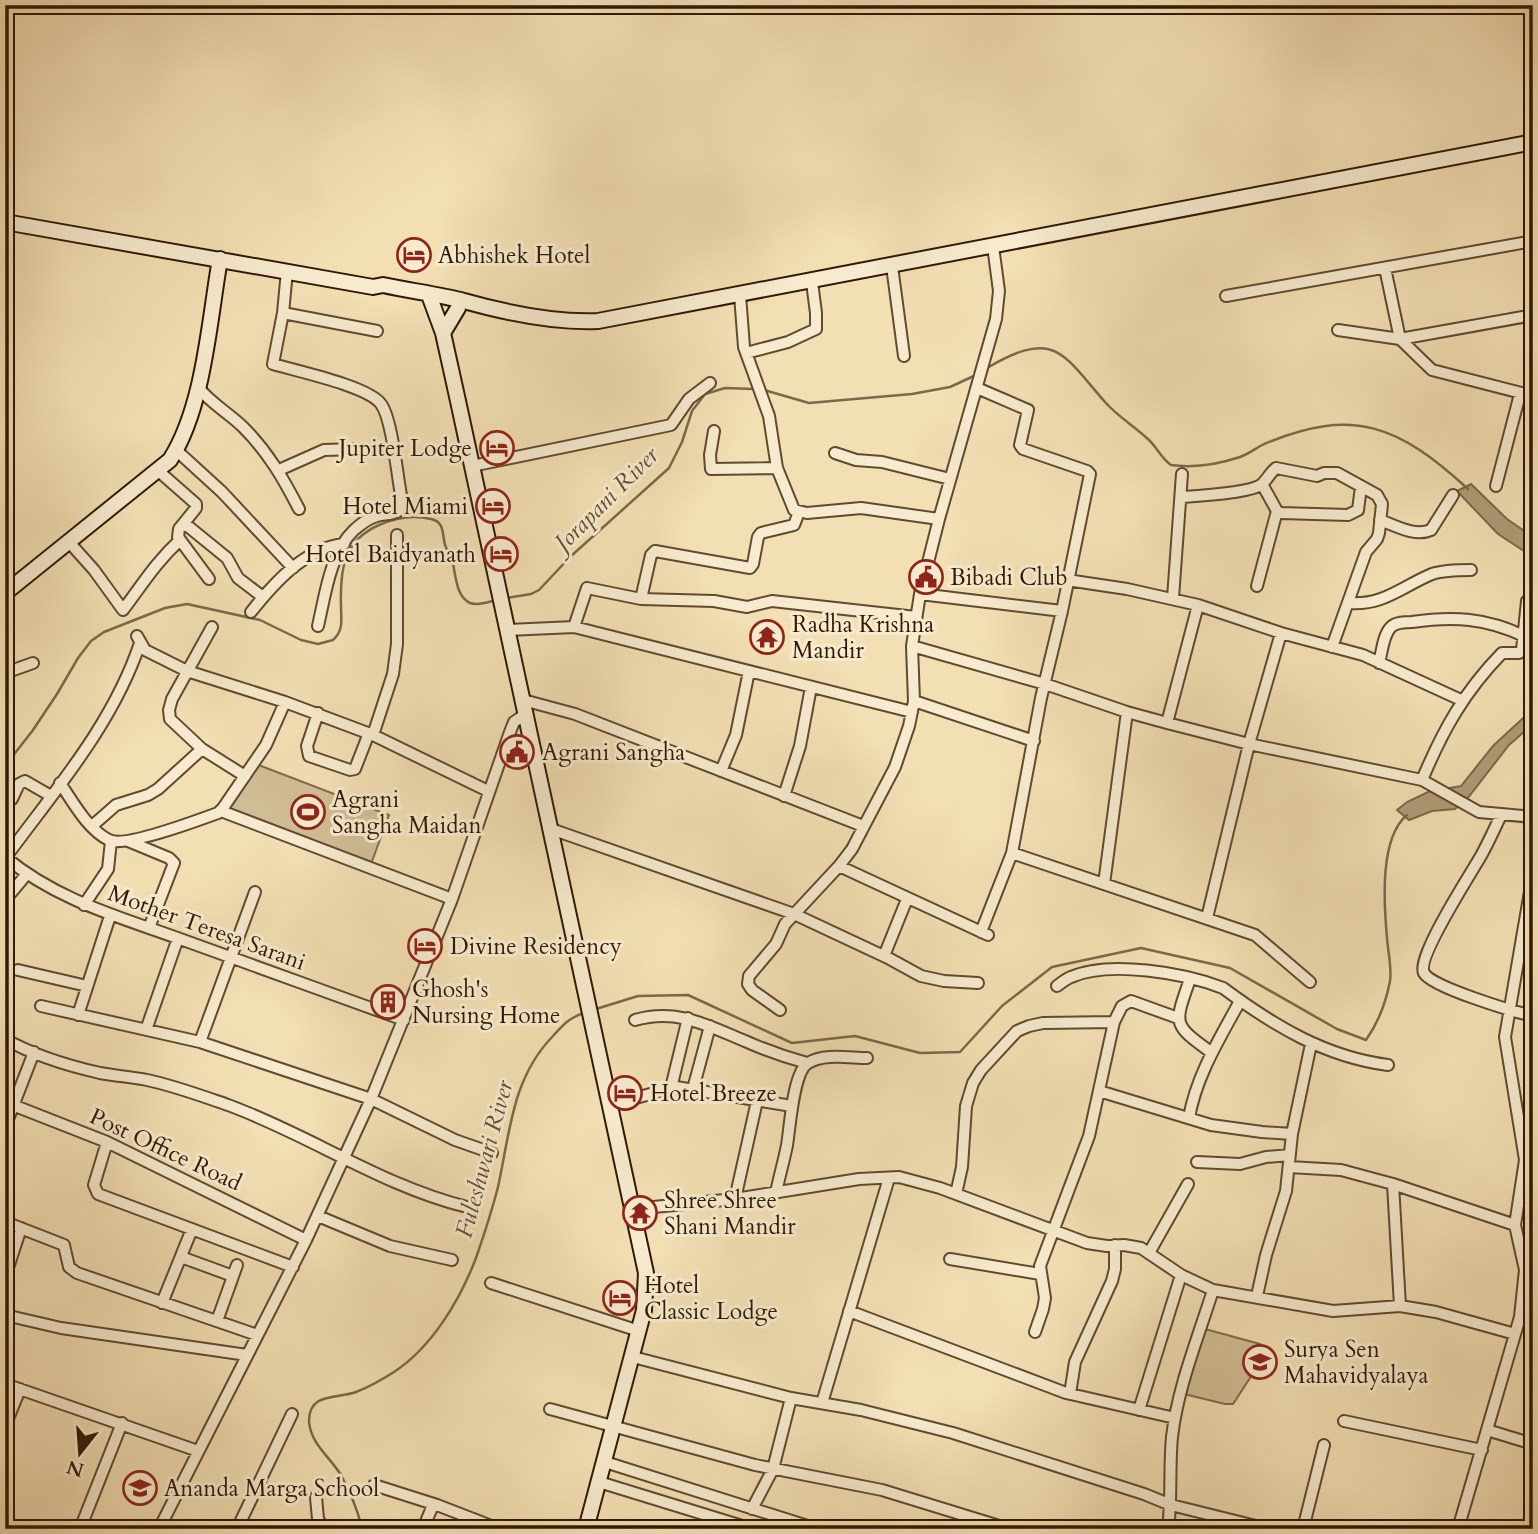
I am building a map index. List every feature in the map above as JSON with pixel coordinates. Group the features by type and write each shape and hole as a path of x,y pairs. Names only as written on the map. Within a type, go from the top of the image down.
{"main road":[{"path":"5,222 373,287 383,293 464,301 478,307 552,320 598,321 1533,142"},
{"path":"5,593 160,469 176,450 188,427 198,387 220,259"},
{"path":"428,299 470,310 478,307"},
{"path":"428,299 443,333 647,1282 633,1357 586,1529"},
{"path":"443,333 458,308"}],"street":[{"path":"1226,296 1533,241"},
{"path":"780,1010 752,990 748,984 749,976 776,944 793,914 839,866 895,767 913,706 912,646 920,594 996,318 999,291 993,246"},
{"path":"892,266 904,356"},
{"path":"1385,268 1400,339 1432,370 1533,396"},
{"path":"287,271 283,313 273,364 372,396 381,403 387,416 401,495 401,508 398,511 364,522 351,533 344,544 335,563 318,626"},
{"path":"746,353 788,342 816,329 812,282"},
{"path":"740,295 746,353 764,398 777,468 794,510 799,512 861,508 939,519"},
{"path":"283,313 377,331"},
{"path":"1338,330 1400,339 1533,316"},
{"path":"472,466 671,425 689,399 709,383"},
{"path":"198,387 242,426 279,470 299,509"},
{"path":"839,866 985,933 1012,853 1090,474 1023,449 1020,440 1028,410 977,387"},
{"path":"1496,486 1520,394"},
{"path":"714,431 711,469 777,468"},
{"path":"279,470 324,450 357,449"},
{"path":"176,450 222,492 293,568"},
{"path":"835,453 856,460 882,462 950,479"},
{"path":"1182,497 1253,488 1262,484 1276,468 1282,468 1317,475 1332,472 1380,499 1382,503 1377,539 1366,552 1332,647"},
{"path":"160,469 163,475 196,504 196,508 178,533 180,540 209,579"},
{"path":"1173,598 1182,474"},
{"path":"1257,586 1277,511 1262,484"},
{"path":"1277,511 1354,513 1359,504 1361,486"},
{"path":"1380,520 1411,531 1426,532 1431,530 1453,495"},
{"path":"641,598 651,555 655,551 750,568 761,533 794,525 799,512"},
{"path":"184,523 227,558 238,578 263,597"},
{"path":"318,713 307,746 309,756 350,770 355,769 393,674 397,644 397,535"},
{"path":"69,542 94,570 122,610 147,579 156,562 180,540"},
{"path":"251,612 293,568 322,548 344,544"},
{"path":"1348,603 1364,605 1378,601 1443,571 1471,570"},
{"path":"1067,580 1173,598 1281,633 1363,655 1461,700"},
{"path":"574,626 587,588 641,598 714,601 747,607 772,601 916,617"},
{"path":"920,594 1062,611"},
{"path":"1422,780 1461,700 1502,653 1519,653 1522,650 1527,601"},
{"path":"1167,723 1198,605"},
{"path":"1379,663 1387,633 1395,624 1436,618 1463,619 1500,625 1524,636"},
{"path":"507,626 574,626 811,687 913,706 1034,741"},
{"path":"212,627 173,699 169,710 170,719 202,749 245,776"},
{"path":"1207,919 1249,744 1281,633"},
{"path":"6,857 106,719 122,691 138,639 153,656 187,671 318,713 371,734 488,791"},
{"path":"912,646 1167,723 1249,744 1422,780 1479,812 1533,817"},
{"path":"5,673 33,663"},
{"path":"721,771 736,735 749,671"},
{"path":"784,796 800,746 811,687"},
{"path":"60,783 92,826 111,842 128,841 221,811 270,738 285,702"},
{"path":"159,1529 318,1216 371,1099 452,899 514,722 524,707 575,714 863,826"},
{"path":"1104,884 1127,712"},
{"path":"92,826 116,805 158,789 202,749"},
{"path":"5,800 12,799 19,784 24,781 51,796"},
{"path":"221,811 452,899"},
{"path":"1501,815 1442,923 1423,963 1423,970 1426,976 1434,981 1510,1011 1533,1016"},
{"path":"551,829 793,914 884,956 920,976 978,983"},
{"path":"128,841 169,858 174,863 149,928"},
{"path":"84,905 108,869 111,842"},
{"path":"1012,853 1255,935 1310,982"},
{"name":"Mother Teresa Sarani","path":"6,857 26,875 110,916 404,1020"},
{"path":"1458,1529 1520,1317 1525,1270 1515,1226 1525,1160 1505,1037 1533,874"},
{"path":"5,900 26,875"},
{"path":"200,1042 255,892"},
{"path":"884,956 907,899"},
{"path":"78,1014 110,916"},
{"path":"146,1030 178,938"},
{"path":"1057,986 1070,977 1122,969 1190,979 1223,988 1311,1044 1360,1061 1388,1065"},
{"path":"19,970 87,986"},
{"path":"1190,979 1178,1018 1185,1033 1212,1053"},
{"path":"1035,1332 1045,1298 1040,1266 1089,1136 1114,1022 1122,1006 1131,1001 1178,1018"},
{"path":"1189,1118 1191,1102 1212,1053 1240,1001"},
{"path":"41,1006 200,1042 371,1099 455,1140 492,1153"},
{"path":"635,1020 653,1015 688,1018 782,1056 807,1063 831,1058 867,1059"},
{"path":"671,1088 688,1018"},
{"path":"956,1194 962,1167 965,1106 981,1070 1017,1031 1029,1026 1043,1023 1114,1022"},
{"path":"693,1089 710,1026"},
{"path":"5,1039 34,1052 100,1073 147,1080 218,1102 285,1129 413,1191 467,1207"},
{"path":"1257,1296 1266,1255 1284,1199 1292,1134 1311,1044"},
{"path":"5,1127 9,1104 34,1052"},
{"path":"776,1193 787,1145 792,1106 802,1069 807,1063"},
{"path":"610,1105 671,1088 693,1089 792,1106"},
{"path":"1099,1091 1210,1125 1292,1134"},
{"path":"734,1199 757,1101"},
{"name":"Post Office Road","path":"9,1104 107,1142 306,1240"},
{"path":"1519,1134 1533,1137"},
{"path":"107,1142 94,1185 98,1194 292,1267"},
{"path":"1197,1162 1240,1164 1266,1157 1341,1170 1393,1184 1515,1226"},
{"path":"632,1209 734,1199 859,1180 899,1177 956,1194 1087,1243 1132,1245 1149,1252 1181,1275 1213,1290 1333,1311 1400,1306 1436,1312 1515,1334"},
{"path":"822,1403 889,1178"},
{"path":"1149,1252 1188,1184"},
{"path":"1393,1184 1400,1306"},
{"path":"318,1216 390,1246 452,1260"},
{"path":"5,1222 64,1245 69,1267 77,1273 257,1335"},
{"path":"5,1276 21,1228"},
{"path":"162,1303 192,1229"},
{"path":"1070,1394 1075,1362 1112,1281 1115,1245"},
{"path":"1520,1250 1533,1255"},
{"path":"181,1256 235,1270 217,1321"},
{"path":"950,1259 1040,1274"},
{"path":"1139,1410 1181,1275"},
{"path":"491,1283 639,1331"},
{"path":"1168,1529 1175,1418 1180,1393 1213,1290"},
{"path":"849,1311 1070,1394 1175,1418"},
{"path":"5,1315 61,1328 247,1356"},
{"path":"633,1357 792,1398 861,1410 953,1433 1171,1505 1268,1529"},
{"path":"5,1384 198,1451"},
{"path":"5,1426 20,1389"},
{"path":"752,1509 773,1469 792,1398"},
{"path":"550,1409 773,1469 882,1490 1009,1529"},
{"path":"237,1529 292,1414"},
{"path":"1345,1421 1482,1450"},
{"path":"80,1529 122,1423"},
{"path":"1488,1430 1533,1444"},
{"path":"1303,1529 1325,1445"},
{"path":"605,1462 817,1529"},
{"path":"599,1482 751,1529"},
{"path":"374,1485 433,1505 437,1504 499,1529"},
{"path":"316,1497 318,1519 324,1529"},
{"path":"423,1529 433,1505"}],"shaded area":[{"path":"1471,484 1507,519 1533,537 1533,557 1498,534 1457,491"},
{"path":"1533,709 1533,724 1509,745 1467,799 1455,809 1432,811 1409,820 1397,810 1428,792 1461,786 1493,746"},
{"name":"Agrani Sangha Maidan","path":"256,764 389,815 371,864 227,810"},
{"path":"1205,1329 1260,1344 1250,1378 1233,1404 1184,1394"}],"waterway":[{"name":"Jorapani River","path":"987,368 1028,350 1043,348 1055,352 1067,359 1110,407 1150,441 1171,465 1197,466 1223,462 1296,432 1324,426 1350,425 1397,437 1420,450 1468,489"},
{"name":"Jorapani River","path":"764,390 809,403 912,394 950,387 976,375"},
{"name":"Jorapani River","path":"506,598 539,590 570,557 669,468 682,442 692,411 705,394 725,388 754,389"},
{"name":"Jorapani River","path":"5,766 33,730 91,641 104,632 165,608 187,604 260,620 301,640 318,644 333,640 341,624 341,580 346,558 358,539 379,525 411,517 439,523 461,595 473,604 496,600"},
{"name":"Fuleshwari River","path":"596,1009 638,996 688,995 792,1043 855,1036 920,1053 960,1052 1002,1006 1052,967 1141,948 1230,968 1337,1029 1366,1040 1381,1012 1390,981 1385,873 1392,839 1407,815"},
{"name":"Fuleshwari River","path":"362,1529 341,1475 313,1436 310,1429 310,1412 314,1405 325,1398 356,1392 394,1372 421,1350 443,1321 462,1290 491,1214 515,1107 529,1070 539,1052 561,1028 571,1019 586,1012"}],"place":[{"name":"Abhishek Hotel","path":"414,255"},
{"name":"Jupiter Lodge","path":"497,448"},
{"name":"Hotel Miami","path":"493,506"},
{"name":"Hotel Baidyanath","path":"501,554"},
{"name":"Bibadi Club","path":"926,577"},
{"name":"Radha Krishna Mandir","path":"767,637"},
{"name":"Agrani Sangha","path":"517,752"},
{"name":"Agrani Sangha Maidan","path":"308,812"},
{"name":"Divine Residency","path":"425,946"},
{"name":"Ghosh's Nursing Home","path":"388,1002"},
{"name":"Hotel Breeze","path":"625,1093"},
{"name":"Shree Shree Shani Mandir","path":"640,1213"},
{"name":"Hotel Classic Lodge","path":"620,1298"},
{"name":"Surya Sen Mahavidyalaya","path":"1260,1362"},
{"name":"Ananda Marga School","path":"140,1488"}]}
